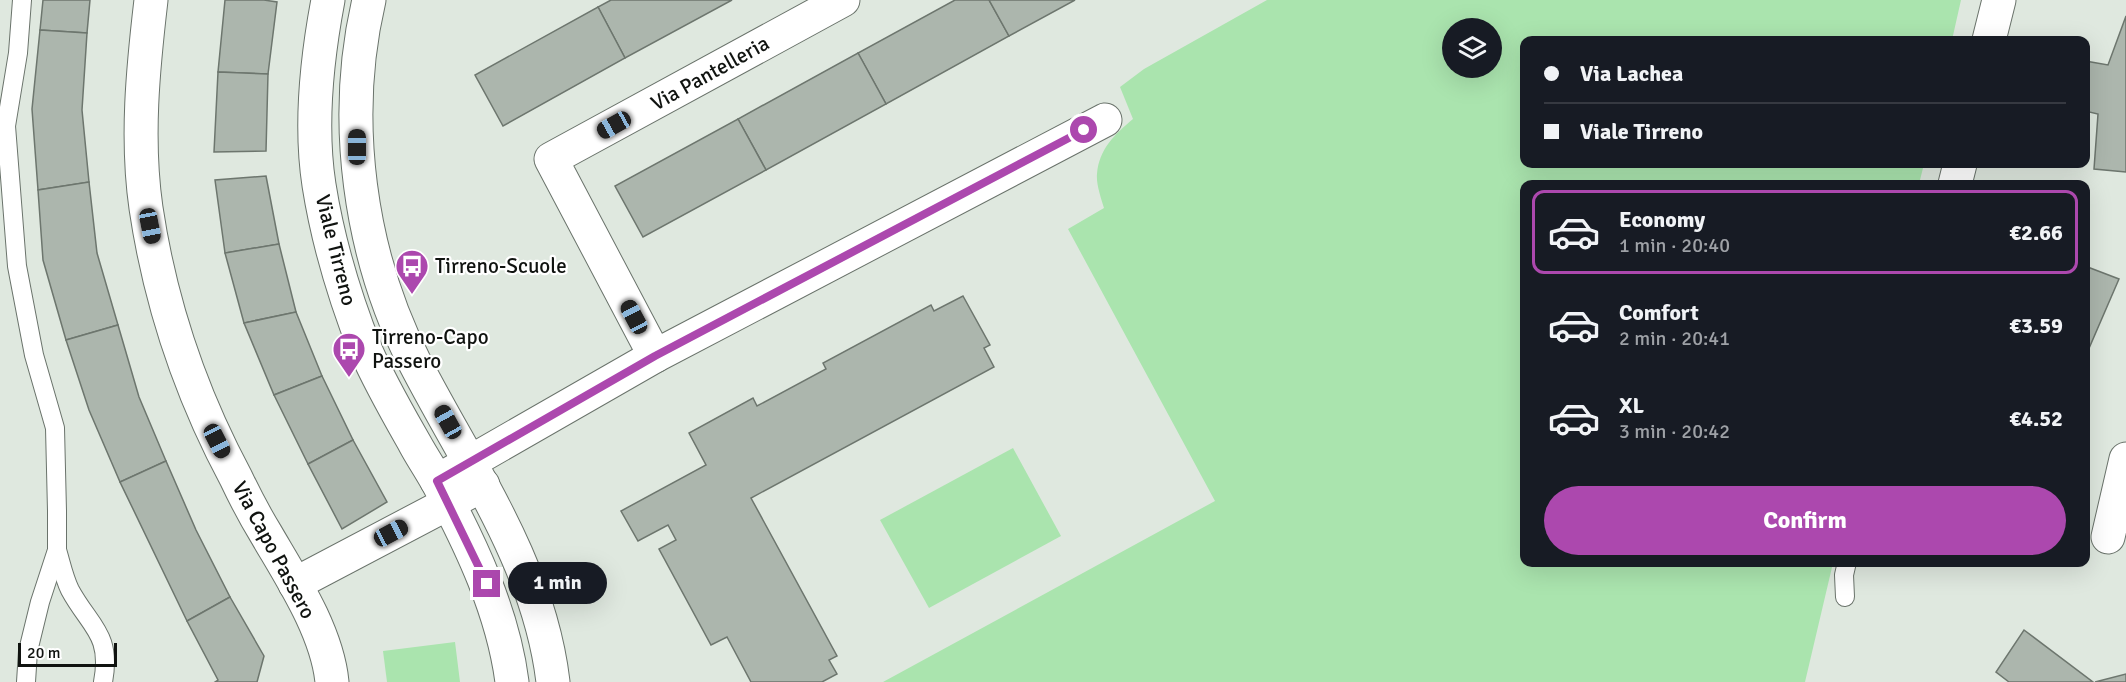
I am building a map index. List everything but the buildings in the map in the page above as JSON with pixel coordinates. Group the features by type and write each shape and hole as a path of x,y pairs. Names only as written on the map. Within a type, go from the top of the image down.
{"street":[{"name":"Via Capo Passero","path":"151,0 142,105 142,153 146,207 171,322 208,424 264,532 295,584 324,646 332,682"},
{"name":"Viale Tirreno","path":"328,0 319,63 316,109 319,184 339,275 367,353 443,492 487,584 512,682"},
{"name":"Viale Tirreno","path":"369,0 359,56 357,147 362,197 381,279 414,362 477,473 519,558 541,622 553,682"},
{"name":"Via Pantelleria","path":"655,356 551,159 843,0"},
{"path":"1990,36 1999,0"},
{"path":"295,584 477,473 655,356 1105,120"},
{"path":"2106,536 2126,459"}],"lane":[{"path":"22,0 18,53 6,126 17,266 34,355 55,428 57,550 69,588 104,644 106,667 103,682"},
{"path":"26,682 28,651 40,602 57,550"},
{"path":"1845,597 1846,567"}],"green space":[{"path":"1267,0 1961,0 1953,36 1520,36 1520,168 1923,168 1920,180 1520,180 1520,567 1832,567 1805,682 883,682 1215,501 1068,229 1104,208 1097,178 1098,165 1114,136 1133,119 1120,87 1144,69"},
{"path":"1013,448 1061,536 929,608 880,520"},
{"path":"455,642 460,682 387,682 383,651"}],"place":[{"name":"Tirreno-Scuole","path":"412,295"},
{"name":"Tirreno-Capo Passero","path":"349,378"}],"route":[{"path":"487,584 437,481 655,356 1084,130"}]}
